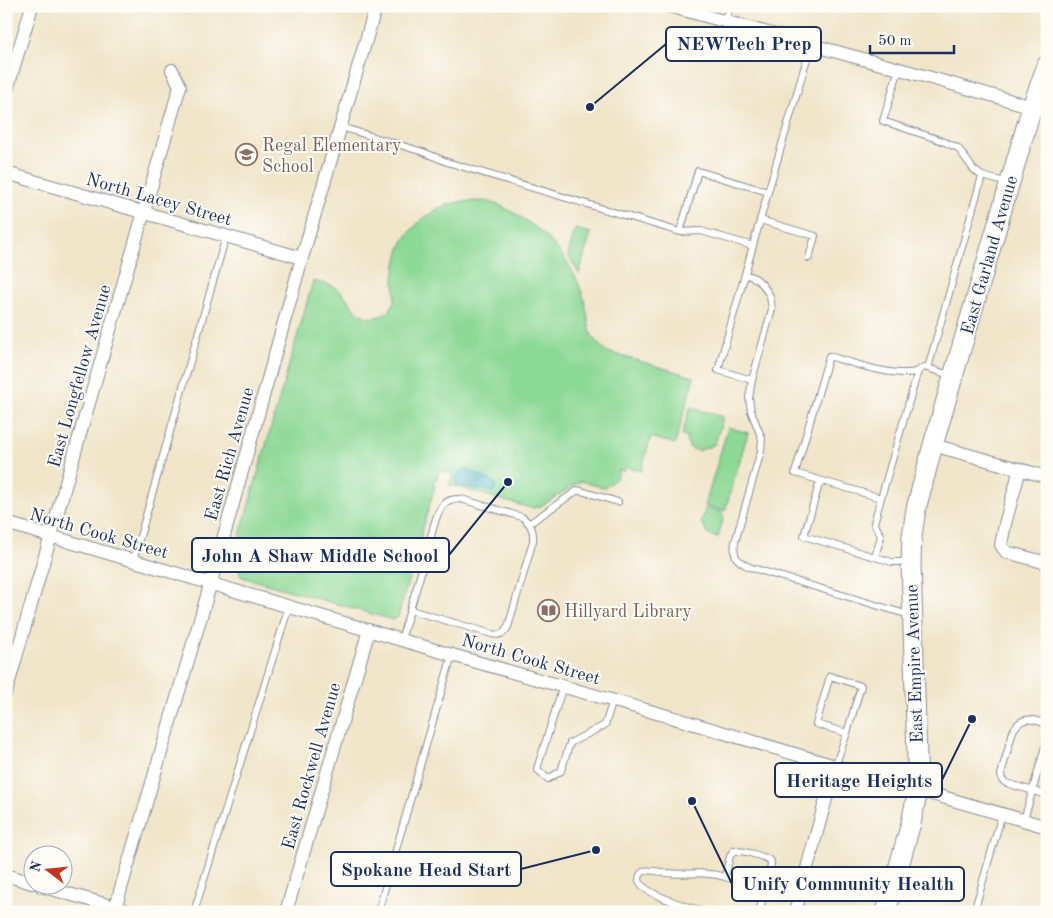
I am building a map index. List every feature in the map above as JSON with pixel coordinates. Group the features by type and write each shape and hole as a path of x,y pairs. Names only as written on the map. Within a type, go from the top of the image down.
{"street":[{"path":"6,93 32,6"},
{"name":"East Rich Avenue","path":"114,909 376,6"},
{"path":"669,6 1039,109"},
{"name":"East Garland Avenue","path":"933,445 1010,183 1039,109 1047,65"},
{"name":"East Longfellow Avenue","path":"6,692 180,86 172,70"},
{"name":"North Lacey Street","path":"6,173 302,258"},
{"path":"933,445 1047,477"},
{"name":"East Empire Avenue","path":"886,912 911,823 918,790 911,562 912,536 916,509 933,445"},
{"path":"1020,469 1001,544 1006,552 1047,563"},
{"name":"North Cook Street","path":"6,524 1047,827"},
{"name":"East Rockwell Avenue","path":"286,912 369,630"},
{"path":"795,912 835,766"},
{"path":"6,875 22,880"},
{"path":"72,896 114,909 132,912"}],"lane":[{"path":"726,22 730,6"},
{"path":"752,380 718,370 811,45"},
{"path":"899,69 883,121 939,139 958,148 974,170 982,176 1010,183"},
{"path":"341,127 424,152 457,165 680,232 701,231 753,246"},
{"path":"680,232 698,170 768,192"},
{"path":"928,368 982,176"},
{"path":"760,220 815,236 809,258"},
{"path":"133,561 226,236"},
{"path":"745,274 756,278 764,285 770,296 772,309 752,380 749,398 751,411 762,439 761,451 735,542 734,552 740,562 749,567 913,616"},
{"path":"881,498 795,473 829,356 890,372 909,373 924,367 953,376"},
{"path":"875,557 881,536 874,523 918,371"},
{"path":"820,481 804,536 892,562 911,562"},
{"path":"530,523 578,490 618,502"},
{"path":"402,640 410,610 439,510 444,503 451,499 461,499 522,516 530,523 534,532 533,541 508,627 504,633 498,636 410,610"},
{"path":"194,912 289,606"},
{"path":"378,912 452,655"},
{"path":"835,766 848,733 861,686 830,676 816,724 848,733"},
{"path":"562,686 537,769 548,779 561,771 570,743 605,725 613,700"},
{"path":"1047,724 1026,719 1020,721 1013,731 1002,774 1002,780 1006,783 1047,795"},
{"path":"1024,820 1047,740"},
{"path":"974,912 1002,814"},
{"path":"725,877 733,851 766,858 771,862 771,868 758,912"},
{"path":"703,912 661,897 645,889 639,881 639,877 642,873 651,870 668,873 710,874 799,897"}],"green space":[{"path":"485,201 493,203 511,211 551,241 568,264 581,289 592,336 608,352 694,377 675,444 651,437 641,471 626,467 624,471 619,470 617,478 604,488 581,481 541,506 533,508 449,485 453,474 439,470 437,479 434,479 433,484 435,485 398,617 393,620 242,577 234,563 237,546 313,281 338,289 355,309 363,315 378,317 382,315 393,305 396,262 400,248 408,234 429,214 446,205 459,202"},
{"path":"575,229 591,233 579,274 568,255"},
{"path":"690,407 723,417 715,444 699,451 690,448 686,441 687,436 682,435"},
{"path":"728,427 748,433 725,511 705,505"},
{"path":"706,507 722,512 724,516 718,538 708,535 701,522"}],"water":[{"path":"462,469 467,469 496,483 495,490 493,492 458,486 456,478"}],"place":[{"name":"NEWTech Prep","path":"590,107"},
{"name":"Regal Elementary School","path":"246,155"},
{"name":"John A Shaw Middle School","path":"508,482"},
{"name":"Hillyard Library","path":"548,611"},
{"name":"Heritage Heights","path":"972,719"},
{"name":"Unify Community Health","path":"692,801"},
{"name":"Spokane Head Start","path":"596,850"}]}
